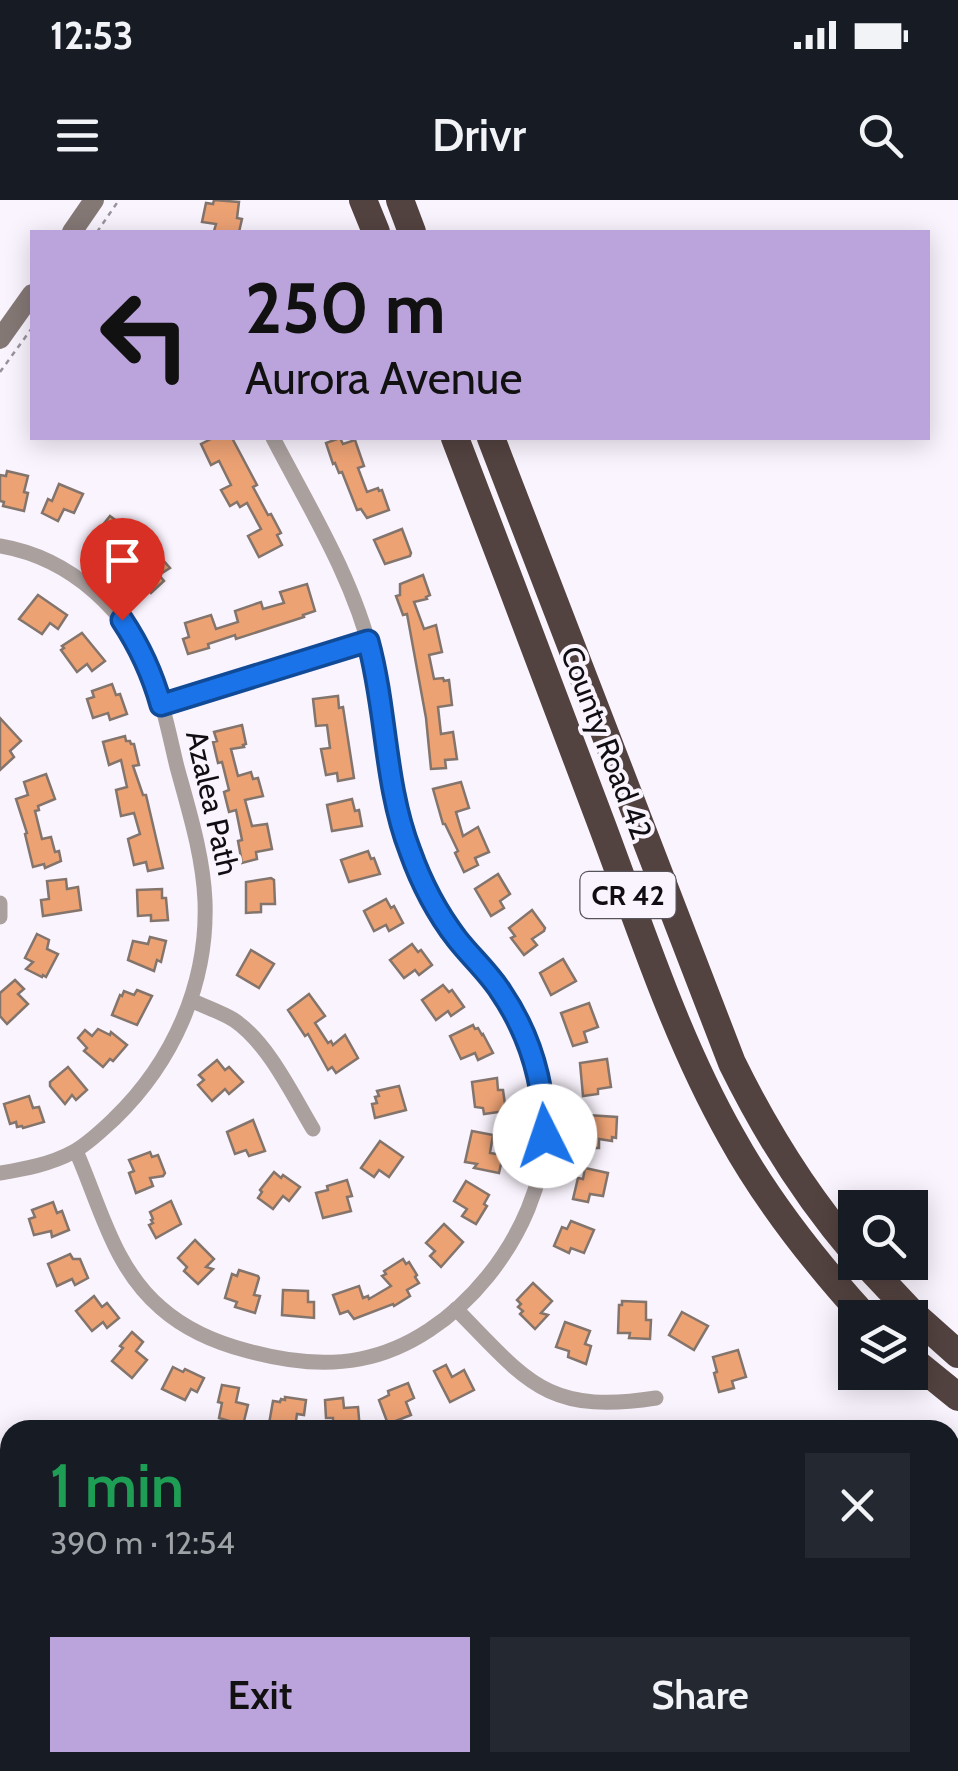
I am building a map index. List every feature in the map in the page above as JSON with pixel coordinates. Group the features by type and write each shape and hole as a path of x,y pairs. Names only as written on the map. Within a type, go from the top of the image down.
{"highway":[{"path":"363,200 375,230"},
{"path":"400,200 411,230"},
{"name":"County Road 42","path":"455,440 701,1077 732,1138 780,1215 850,1300"},
{"name":"County Road 42","path":"492,440 732,1064 784,1158 838,1233"},
{"path":"881,1280 958,1354"},
{"path":"928,1373 958,1397"}],"street":[{"path":"73,230 94,200"},
{"path":"0,339 30,297"},
{"path":"76,1150 109,1234 130,1272 160,1308 207,1337 285,1359 364,1359 410,1342 440,1322 507,1252 538,1181 544,1115 531,1048 498,987 439,912 408,848 395,799 378,685 361,616 343,571 273,440"},
{"name":"Azalea Path","path":"0,546 52,562 89,587 122,620 154,678 204,882 203,947 191,1000 150,1078 113,1120 76,1150 42,1164 0,1173"},
{"path":"161,705 368,641"},
{"path":"0,902 0,917"},
{"path":"191,1000 238,1022 250,1034 313,1129"},
{"path":"456,1309 516,1369 545,1390 592,1404 656,1398"}],"path":[{"path":"98,230 119,200"},
{"path":"0,372 30,331"}],"building":[{"path":"214,200 239,202 239,230 214,230 216,224 202,222 206,203 213,204"},
{"path":"233,440 257,485 253,487 281,533 277,535 282,545 259,557 248,536 261,529 247,503 230,506 221,490 231,485 219,461 211,465 201,444"},
{"path":"355,440 364,466 358,468 367,492 382,490 389,510 367,518 361,509 357,510 326,443"},
{"path":"7,471 28,476 24,511 3,506 0,501 0,475 6,476"},
{"path":"59,484 83,494 74,513 64,509 58,521 42,513"},
{"path":"110,516 130,531 112,554 93,537"},
{"path":"402,529 410,556 385,564 374,540"},
{"path":"150,550 170,568 159,575 164,581 151,593 137,578 141,575 133,566"},
{"path":"423,575 430,595 414,602 424,629 436,625 442,652 429,655 434,679 449,680 452,705 438,707 441,734 453,732 457,759 445,760 446,768 431,769 407,614 403,615 396,596 400,595 400,584"},
{"path":"307,584 315,611 236,639 235,635 208,644 209,648 188,654 183,639 189,637 185,623 211,615 216,629 238,622 235,611 261,602 263,609 284,603 280,592"},
{"path":"38,595 67,615 58,629 50,623 42,634 19,619"},
{"path":"82,633 105,661 92,671 87,664 77,672 61,650"},
{"path":"112,684 127,714 110,720 108,713 93,718 87,699 94,697 92,691"},
{"path":"338,696 354,778 338,781 337,773 326,775 321,749 330,748 327,725 316,726 313,699"},
{"path":"0,718 21,741 10,751 14,757 0,770"},
{"path":"242,725 246,744 231,749 238,776 251,772 253,779 258,778 263,796 245,800 252,826 267,824 272,849 256,852 257,859 242,863 236,810 229,812 224,792 229,790 213,742 217,741 214,732"},
{"path":"125,736 126,741 134,744 139,765 133,766 146,795 163,868 148,871 146,862 134,865 128,839 140,834 134,813 121,816 116,790 127,787 121,760 109,765 103,742"},
{"path":"46,774 55,799 35,811 42,839 51,837 61,861 45,868 44,864 33,867 16,799 28,795 24,782"},
{"path":"461,782 469,808 456,812 463,836 478,827 489,852 475,858 478,865 464,872 433,789"},
{"path":"352,799 362,826 332,831 327,805"},
{"path":"368,851 380,874 349,882 341,860"},
{"path":"498,874 510,894 500,901 504,908 491,916 475,889"},
{"path":"271,878 275,904 261,904 261,912 246,913 246,882"},
{"path":"66,879 67,889 78,887 81,910 43,916 41,900 49,899 47,881"},
{"path":"162,889 168,920 151,921 151,915 138,916 137,890"},
{"path":"386,899 403,923 389,931 386,925 374,931 364,911"},
{"path":"532,910 545,928 532,939 537,945 524,955 511,938 515,936 509,928"},
{"path":"37,934 49,940 47,949 58,954 46,977 26,969 33,962 25,958"},
{"path":"150,937 166,941 161,962 157,960 154,971 128,960 133,941 148,944"},
{"path":"412,944 432,965 419,975 415,970 404,978 390,960"},
{"path":"251,950 274,964 259,988 237,975"},
{"path":"563,959 576,981 551,995 540,973"},
{"path":"15,980 24,989 18,994 28,1004 7,1024 0,1016 0,993"},
{"path":"443,985 449,992 452,990 464,1007 451,1016 448,1011 436,1020 422,1000"},
{"path":"137,990 152,996 137,1025 112,1015 124,991 134,995"},
{"path":"309,994 325,1016 315,1023 328,1043 333,1045 345,1035 358,1058 336,1073 332,1067 328,1070 308,1034 305,1036 288,1010"},
{"path":"589,1003 598,1027 584,1032 587,1042 573,1046 561,1013"},
{"path":"473,1025 493,1053 478,1060 475,1053 461,1059 450,1036"},
{"path":"98,1029 110,1035 111,1032 127,1045 103,1067 84,1051 87,1048 78,1038 85,1030 92,1036"},
{"path":"607,1059 611,1087 583,1096 580,1063"},
{"path":"217,1060 243,1082 229,1094 225,1089 212,1101 198,1085 204,1080 199,1075"},
{"path":"68,1067 87,1090 76,1100 72,1095 65,1104 50,1082"},
{"path":"497,1078 506,1111 484,1114 483,1108 475,1107 472,1082"},
{"path":"399,1086 406,1110 375,1118 372,1104 377,1103 377,1091"},
{"path":"29,1096 33,1108 39,1107 44,1122 23,1128 17,1127 16,1122 10,1124 4,1104"},
{"path":"587,1115 617,1117 616,1138 599,1139 599,1148 583,1148"},
{"path":"253,1120 265,1151 249,1156 246,1150 235,1154 227,1132"},
{"path":"472,1131 493,1135 490,1153 503,1155 499,1173 465,1162"},
{"path":"380,1141 403,1157 389,1177 379,1170 374,1177 361,1168"},
{"path":"150,1152 152,1157 158,1155 165,1173 150,1178 153,1186 136,1193 129,1160"},
{"path":"585,1168 608,1173 603,1196 590,1194 588,1202 573,1199"},
{"path":"274,1172 300,1187 289,1201 283,1196 273,1209 258,1198"},
{"path":"347,1180 351,1211 323,1218 316,1193"},
{"path":"466,1181 489,1195 476,1224 462,1216 467,1209 454,1201"},
{"path":"171,1201 181,1224 156,1238 149,1225 153,1223 150,1212"},
{"path":"53,1202 57,1213 62,1211 69,1230 52,1237 51,1231 34,1235 29,1219 35,1217 32,1210"},
{"path":"571,1221 594,1230 584,1253 571,1248 569,1253 554,1246 562,1227 567,1229"},
{"path":"444,1224 463,1242 441,1267 430,1256 435,1251 426,1243"},
{"path":"195,1240 214,1259 206,1267 213,1269 198,1284 184,1271 187,1267 178,1258"},
{"path":"70,1254 73,1259 80,1259 88,1278 75,1285 72,1279 57,1286 48,1264"},
{"path":"403,1259 406,1264 409,1262 419,1283 407,1290 410,1296 394,1306 354,1319 348,1311 340,1314 333,1295 359,1286 363,1298 369,1299 391,1286 382,1276 384,1271"},
{"path":"239,1270 259,1278 254,1295 260,1296 255,1313 235,1307 237,1302 225,1298 232,1274 237,1276"},
{"path":"533,1283 552,1301 541,1313 548,1315 535,1329 520,1314 523,1311 517,1300"},
{"path":"283,1290 308,1291 308,1302 314,1302 314,1318 282,1315"},
{"path":"94,1296 102,1307 107,1303 119,1318 107,1328 103,1322 92,1331 76,1311"},
{"path":"622,1301 646,1302 646,1320 651,1320 650,1339 618,1333"},
{"path":"682,1312 708,1326 694,1350 669,1335"},
{"path":"565,1322 590,1331 585,1344 591,1346 586,1364 556,1347"},
{"path":"132,1332 143,1342 136,1351 147,1360 132,1378 112,1361"},
{"path":"738,1350 746,1377 732,1381 734,1388 719,1392 713,1357"},
{"path":"446,1365 452,1377 464,1370 474,1390 450,1402 434,1371"},
{"path":"173,1367 204,1378 197,1392 191,1389 185,1400 162,1389"},
{"path":"408,1383 414,1398 406,1402 411,1415 386,1420 379,1400 389,1395 388,1391"},
{"path":"222,1385 239,1388 236,1402 248,1405 244,1420 219,1418 222,1403 218,1402"},
{"path":"343,1398 344,1408 358,1407 359,1420 326,1418 325,1400"},
{"path":"306,1400 304,1415 297,1414 296,1420 270,1420 273,1401"}],"route":[{"path":"122,620 154,678 161,705 368,641 395,799 408,848 453,934 498,987 522,1026 537,1067 545,1136"}]}
